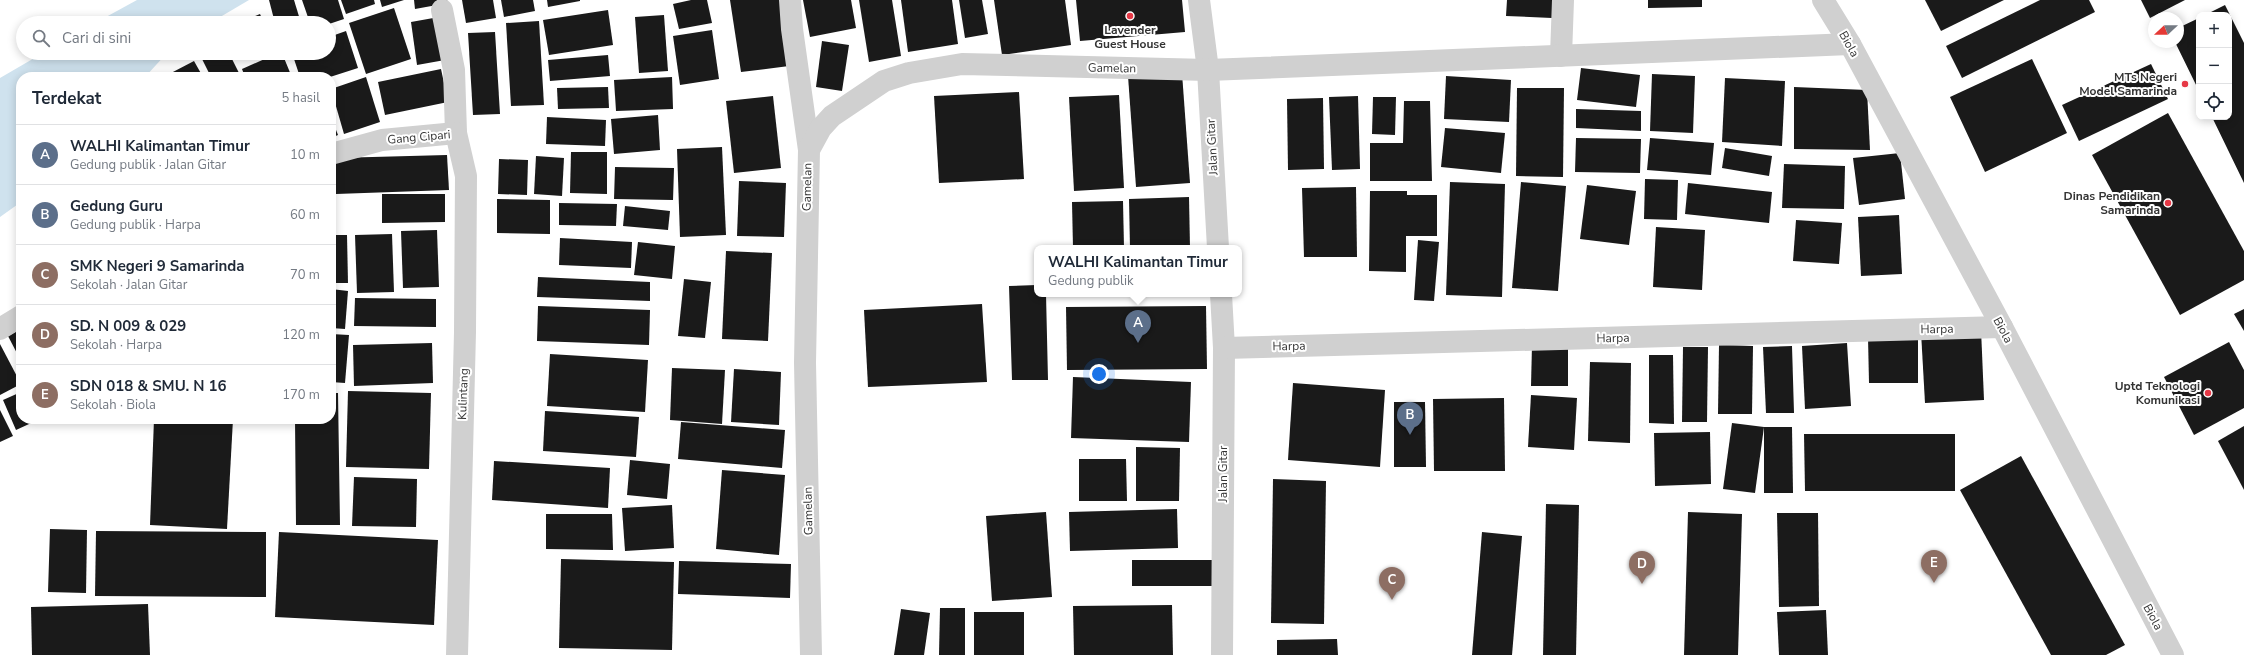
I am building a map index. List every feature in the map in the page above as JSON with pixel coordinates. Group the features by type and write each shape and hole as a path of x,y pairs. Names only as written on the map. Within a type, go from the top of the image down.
{"street":[{"path":"790,0 792,29 809,150"},
{"name":"Jalan Gitar","path":"1199,0 1208,70 1218,245"},
{"path":"1561,56 1564,0"},
{"name":"Biola","path":"1825,4 1850,44 2002,328 2173,655"},
{"name":"Gang Cipari","path":"336,153 382,140 456,133 454,70 442,10"},
{"name":"Gamelan","path":"811,655 805,363 809,150 821,128 832,116 884,81 909,73 962,64 1208,70 1850,44"},
{"name":"Kulintang","path":"456,133 466,176 465,332 457,655"},
{"name":"Jalan Gitar","path":"1221,297 1224,348 1222,655"},
{"path":"0,329 16,319"},
{"name":"Harpa","path":"1224,348 2002,328"}],"water":[{"path":"137,0 249,0 222,16 108,16"},
{"path":"31,60 161,60 150,72 16,72 16,206 0,217 0,78"}],"building":[{"path":"269,0 294,0 299,16 273,16"},
{"path":"302,0 338,0 344,19 336,22 336,16 308,16"},
{"path":"341,0 374,0 375,4 346,14"},
{"path":"380,0 404,0 382,7"},
{"path":"414,0 447,0 448,3 415,9"},
{"path":"462,0 493,0 496,18 466,23"},
{"path":"501,0 533,0 535,11 504,17"},
{"path":"547,0 580,0 580,1 548,7"},
{"path":"691,0 707,0 712,23 679,29 673,4"},
{"path":"730,0 780,0 789,66 741,72"},
{"path":"803,0 851,0 856,28 810,37"},
{"path":"859,0 892,0 901,56 869,62"},
{"path":"901,0 952,0 958,44 908,52"},
{"path":"959,0 982,0 988,34 965,38"},
{"path":"994,0 1065,0 1071,45 1002,55"},
{"name":"Lavender Guest House","path":"1076,0 1182,0 1185,32 1080,41"},
{"path":"1507,0 1552,0 1552,18 1506,16"},
{"path":"1648,0 1702,0 1702,7 1648,8"},
{"path":"1925,0 2004,0 1941,31"},
{"path":"2040,0 2089,0 2095,12 1962,78 1946,46"},
{"path":"2141,0 2185,0 2162,12 2148,12 2148,14"},
{"path":"2225,5 2228,12 2211,12"},
{"path":"394,8 411,59 366,74 349,23"},
{"path":"608,10 613,45 549,55 543,20"},
{"path":"664,15 668,71 639,73 635,17"},
{"path":"439,17 445,60 417,65 411,22"},
{"path":"2196,19 2196,85 2178,48 2184,48 2184,25"},
{"path":"2232,19 2244,43 2244,183 2213,120 2232,120"},
{"path":"539,21 544,105 511,106 506,23"},
{"path":"712,30 719,79 680,85 673,36"},
{"path":"346,31 358,68 336,75 336,72 298,72 294,60 336,60 336,35"},
{"path":"495,32 500,114 473,115 468,33"},
{"path":"822,41 849,45 842,91 816,87"},
{"path":"608,55 610,76 550,81 548,60"},
{"path":"2032,59 2067,133 1985,172 1950,97"},
{"path":"202,60 232,60 238,72 208,72"},
{"path":"262,60 285,60 290,72 243,72 242,69"},
{"path":"194,61 200,72 173,72"},
{"path":"2151,64 2168,99 2079,141 2062,105"},
{"path":"1581,68 1640,75 1636,107 1577,100"},
{"path":"441,69 448,102 385,115 378,82"},
{"path":"1182,73 1190,183 1136,187 1128,76"},
{"path":"1652,74 1695,76 1693,133 1650,131"},
{"path":"1446,76 1511,80 1509,122 1444,119"},
{"path":"366,77 380,122 344,134 336,106 336,87"},
{"path":"672,77 673,109 616,111 614,80"},
{"path":"1725,78 1785,81 1782,146 1722,142"},
{"path":"608,87 609,108 558,109 557,88"},
{"path":"1794,87 1867,90 1870,150 1794,149"},
{"path":"1517,88 1564,88 1563,177 1516,176"},
{"path":"1019,92 1024,179 939,183 934,96"},
{"path":"1119,95 1124,188 1074,191 1069,97"},
{"path":"773,96 781,168 734,173 726,101"},
{"path":"1358,96 1360,169 1332,170 1329,97"},
{"path":"1373,97 1396,97 1395,135 1372,134"},
{"path":"1323,98 1324,169 1288,170 1287,99"},
{"path":"1404,101 1430,101 1432,181 1370,181 1370,143 1403,143"},
{"path":"1576,109 1641,111 1641,131 1576,128"},
{"name":"Dinas Pendidikan Samarinda","path":"2168,113 2244,251 2244,280 2180,315 2092,155"},
{"path":"658,115 660,150 614,154 611,119"},
{"path":"547,117 606,120 605,146 546,144"},
{"path":"1445,128 1505,133 1501,173 1441,167"},
{"path":"1576,138 1641,139 1640,173 1575,172"},
{"path":"1650,138 1714,143 1711,175 1647,170"},
{"path":"722,147 726,235 680,237 677,149"},
{"path":"1725,148 1772,156 1769,176 1722,168"},
{"path":"571,152 607,152 607,194 570,193"},
{"path":"1900,153 1905,199 1859,205 1853,158"},
{"path":"447,155 449,190 336,194 336,158"},
{"path":"536,156 564,158 562,196 534,194"},
{"path":"499,159 528,160 527,195 498,194"},
{"path":"1784,164 1845,166 1844,209 1782,208"},
{"path":"615,167 674,168 673,200 614,199"},
{"path":"1645,179 1678,180 1677,220 1644,219"},
{"path":"739,181 786,183 784,237 737,236"},
{"path":"1450,182 1505,184 1502,297 1446,295"},
{"path":"1521,182 1566,186 1558,291 1512,288"},
{"path":"1688,183 1772,192 1769,223 1685,214"},
{"path":"1587,185 1636,191 1629,245 1580,239"},
{"path":"1356,187 1357,257 1304,257 1302,188"},
{"path":"1370,191 1407,191 1407,195 1437,195 1437,236 1406,236 1406,272 1369,271"},
{"path":"382,194 445,194 445,222 382,223"},
{"path":"1189,197 1190,245 1130,245 1129,199"},
{"path":"497,199 550,200 550,234 497,233"},
{"path":"1123,201 1124,245 1073,245 1072,202"},
{"path":"559,203 617,204 616,226 559,225"},
{"path":"625,206 670,211 668,230 623,226"},
{"path":"1899,215 1902,274 1861,276 1858,217"},
{"path":"1796,220 1842,223 1839,264 1793,261"},
{"path":"1656,227 1705,230 1702,290 1653,287"},
{"path":"437,230 439,287 403,288 401,231"},
{"path":"392,234 394,292 357,293 355,235"},
{"path":"336,235 347,235 348,283 336,283"},
{"path":"560,238 632,242 631,268 559,265"},
{"path":"1418,240 1439,242 1434,301 1414,300"},
{"path":"638,242 675,246 672,279 634,275"},
{"path":"726,251 772,253 768,341 722,339"},
{"path":"538,277 650,282 650,301 537,297"},
{"path":"684,279 711,282 705,338 678,336"},
{"path":"1034,285 1034,297 1046,297 1048,380 1012,380 1009,286"},
{"path":"336,290 348,291 345,329 336,328"},
{"path":"355,298 436,299 436,327 354,326"},
{"path":"982,304 987,382 868,387 864,310"},
{"path":"538,306 650,310 649,345 537,341"},
{"path":"1206,306 1207,369 1067,370 1066,307"},
{"path":"2244,309 2244,331 2234,314"},
{"path":"1981,329 1984,400 1925,403 1921,332"},
{"path":"16,332 16,351 8,336"},
{"path":"336,334 349,335 345,383 336,382"},
{"path":"1918,336 1918,383 1869,383 1868,337"},
{"name":"Uptd Teknologi Komunikasi","path":"2229,342 2244,370 2244,408 2194,435 2164,377"},
{"path":"432,343 433,383 354,386 353,345"},
{"path":"1847,343 1851,406 1805,409 1802,346"},
{"path":"0,344 16,374 16,387 0,395"},
{"path":"1532,345 1568,346 1568,386 1531,386"},
{"path":"1719,345 1753,346 1752,414 1718,414"},
{"path":"1792,346 1794,413 1766,413 1763,347"},
{"path":"1683,347 1708,347 1707,422 1682,422"},
{"path":"550,354 648,360 645,412 547,406"},
{"path":"1649,355 1673,355 1674,424 1649,423"},
{"path":"1590,362 1631,363 1630,443 1588,441"},
{"path":"672,368 725,370 722,424 670,420"},
{"path":"734,369 781,372 779,425 731,422"},
{"path":"1073,377 1191,382 1189,442 1071,438"},
{"path":"1293,383 1385,390 1380,467 1288,460"},
{"path":"348,391 431,393 429,469 346,467"},
{"path":"336,393 338,393 340,525 296,525 295,424 336,424"},
{"path":"16,394 16,424 29,424 16,430 3,400"},
{"path":"1531,395 1577,398 1574,450 1528,447"},
{"path":"1504,398 1505,471 1434,471 1433,399"},
{"path":"1394,402 1425,402 1426,467 1394,467"},
{"path":"0,410 13,436 0,442"},
{"path":"545,411 639,417 636,457 543,451"},
{"path":"681,422 785,430 782,468 678,459"},
{"path":"1732,423 1764,427 1755,493 1723,489"},
{"path":"154,424 233,424 227,529 150,525"},
{"path":"2244,426 2244,490 2218,441"},
{"path":"1764,427 1792,427 1793,493 1764,493"},
{"path":"1710,432 1711,484 1655,486 1654,433"},
{"path":"1804,434 1955,434 1955,491 1805,491"},
{"path":"1136,447 1180,448 1179,501 1136,501"},
{"path":"2021,456 2125,645 2106,655 2051,655 1960,490"},
{"path":"1079,459 1126,459 1127,501 1079,501"},
{"path":"630,460 670,464 667,499 627,495"},
{"path":"494,461 610,468 608,508 492,500"},
{"path":"722,470 785,475 779,555 716,549"},
{"path":"354,477 417,479 416,527 352,526"},
{"path":"1273,479 1326,481 1324,624 1271,623"},
{"path":"1546,504 1579,505 1576,655 1543,655"},
{"path":"672,505 674,548 625,551 622,508"},
{"path":"1177,509 1178,548 1070,551 1069,512"},
{"path":"1046,512 1052,597 992,601 986,516"},
{"path":"1688,512 1742,514 1738,655 1684,655"},
{"path":"1777,513 1818,513 1819,606 1779,607"},
{"path":"546,514 612,514 613,550 546,549"},
{"path":"50,529 87,530 86,593 48,592"},
{"path":"96,531 266,532 266,597 95,596"},
{"path":"279,532 438,540 434,625 275,617"},
{"path":"1482,532 1522,536 1512,655 1472,655"},
{"path":"561,559 674,562 672,650 559,648"},
{"path":"1132,560 1212,560 1212,586 1132,586"},
{"path":"679,561 791,564 790,598 678,594"},
{"path":"148,604 150,655 32,655 31,607"},
{"path":"1172,605 1173,655 1074,655 1073,606"},
{"path":"940,608 965,608 965,655 939,655"},
{"path":"901,609 930,613 924,655 894,655"},
{"path":"1826,610 1828,655 1779,655 1777,612"},
{"path":"974,612 1024,612 1024,655 974,655"},
{"path":"1337,639 1338,655 1277,655 1277,640"}],"place":[{"name":"Lavender Guest House","path":"1130,16"},
{"name":"MTs Negeri Model Samarinda","path":"2185,84"},
{"name":"Dinas Pendidikan Samarinda","path":"2168,203"},
{"name":"WALHI Kalimantan Timur","path":"1138,343"},
{"name":"Uptd Teknologi Komunikasi","path":"2208,393"},
{"name":"Gedung Guru","path":"1410,435"},
{"name":"SDN 018 & SMU. N 16","path":"1934,583"},
{"name":"SD. N 009 & 029","path":"1642,584"},
{"name":"SMK Negeri 9 Samarinda","path":"1392,600"}]}
